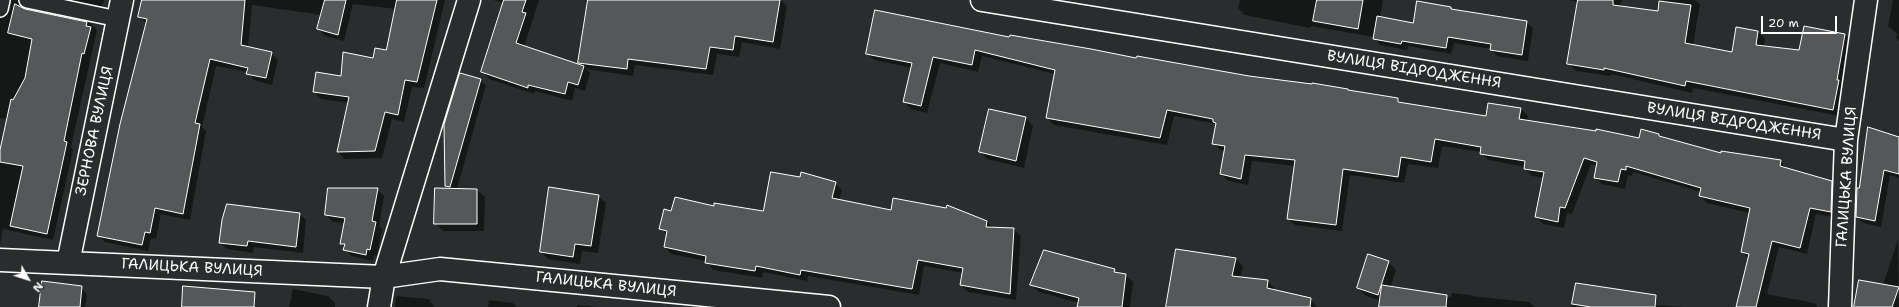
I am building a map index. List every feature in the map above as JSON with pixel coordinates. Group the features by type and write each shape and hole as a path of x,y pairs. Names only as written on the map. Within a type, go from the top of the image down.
{"street":[{"path":"379,307 384,277 469,0"},
{"name":"ВУЛИЦЯ ВІДРОДЖЕННЯ","path":"982,0 1846,140"},
{"name":"ГАЛИЦЬКА ВУЛИЦЯ","path":"1840,307 1846,140 1866,0"},
{"name":"ЗЕРНОВА ВУЛИЦЯ","path":"68,263 120,9"},
{"name":"ГАЛИЦЬКА ВУЛИЦЯ","path":"0,260 384,277 440,269 829,307"}],"lane":[{"path":"0,9 2,0"},
{"path":"27,0 120,9"}],"building":[{"path":"142,0 245,0 241,45 272,52 266,78 246,74 248,68 210,59 195,123 200,124 183,214 155,208 150,233 145,232 142,245 97,236 120,124 147,19 138,17"},
{"path":"325,0 346,0 338,35 317,29"},
{"path":"397,0 437,0 417,82 405,80 398,115 385,112 375,151 337,152 349,97 313,92 316,72 341,76 343,52 373,58 375,48 386,50"},
{"path":"504,0 526,0 522,12 526,13 516,43 584,66 578,85 568,82 565,94 528,85 528,88 481,72"},
{"path":"588,0 780,0 773,42 735,36 733,50 710,47 706,69 628,59 627,69 578,63"},
{"path":"1317,0 1363,0 1358,29 1313,21"},
{"path":"1578,0 1613,0 1613,5 1658,11 1659,1 1691,5 1685,43 1732,52 1736,27 1758,31 1756,45 1799,50 1804,26 1845,34 1837,80 1839,80 1833,110 1686,81 1685,86 1604,68 1604,70 1567,64"},
{"path":"1417,1 1451,7 1451,9 1527,21 1522,55 1490,50 1491,44 1448,37 1446,48 1402,41 1401,44 1373,39 1377,16 1413,23"},
{"path":"15,4 25,9 87,22 86,26 91,27 84,54 82,53 64,141 67,142 47,234 10,226 23,166 0,162 0,150 11,99 13,100 25,78 32,39 8,33"},
{"path":"875,10 1009,37 1010,35 1136,58 1137,56 1249,76 1312,83 1398,98 1398,102 1486,116 1488,103 1521,108 1519,119 1596,131 1596,129 1639,138 1641,129 1659,134 1659,136 1721,153 1721,151 1781,160 1780,166 1832,181 1831,212 1810,208 1800,248 1772,241 1756,307 1736,307 1749,254 1741,252 1750,208 1699,196 1701,188 1626,166 1626,170 1621,169 1618,182 1594,178 1597,162 1584,158 1565,208 1560,207 1558,222 1535,217 1544,172 1524,169 1525,161 1480,154 1481,147 1435,139 1431,162 1401,157 1398,177 1343,169 1336,225 1287,219 1295,160 1245,155 1241,179 1220,174 1225,146 1212,144 1216,123 1213,122 1213,119 1167,110 1160,138 1046,118 1055,70 975,50 972,65 933,57 921,106 903,102 912,63 866,54"},
{"path":"460,73 481,79 450,187 445,186 444,125"},
{"path":"989,109 1026,117 1016,161 979,152"},
{"path":"1868,127 1899,137 1899,174 1884,170 1875,221 1856,217 1857,188 1859,188"},
{"path":"771,172 800,177 801,172 836,182 832,198 891,210 893,198 946,208 947,205 987,221 986,227 1014,228 1010,294 960,285 963,268 918,260 912,289 801,270 800,275 756,266 755,271 705,263 706,256 664,247 667,231 659,229 664,209 671,211 675,197 714,206 714,203 763,211"},
{"path":"549,187 599,195 591,246 575,244 573,257 540,252"},
{"path":"328,188 378,188 372,221 376,222 370,250 367,249 366,255 343,250 345,244 340,244 345,218 325,215"},
{"path":"435,188 477,189 477,224 434,224"},
{"path":"227,204 300,213 296,247 248,241 247,246 219,243 222,220"},
{"path":"1176,249 1236,258 1232,276 1268,280 1267,288 1311,298 1310,307 1166,307"},
{"path":"1044,250 1115,269 1114,272 1126,274 1122,307 1077,307 1079,298 1030,285"},
{"path":"1368,254 1389,261 1378,295 1357,288"},
{"path":"1859,280 1899,287 1892,307 1854,307"},
{"path":"42,281 82,286 80,307 39,307"},
{"path":"1576,283 1656,295 1655,307 1591,307 1572,304"},
{"path":"1382,285 1447,295 1446,307 1379,307"},
{"path":"183,286 255,292 254,307 182,307"}]}
